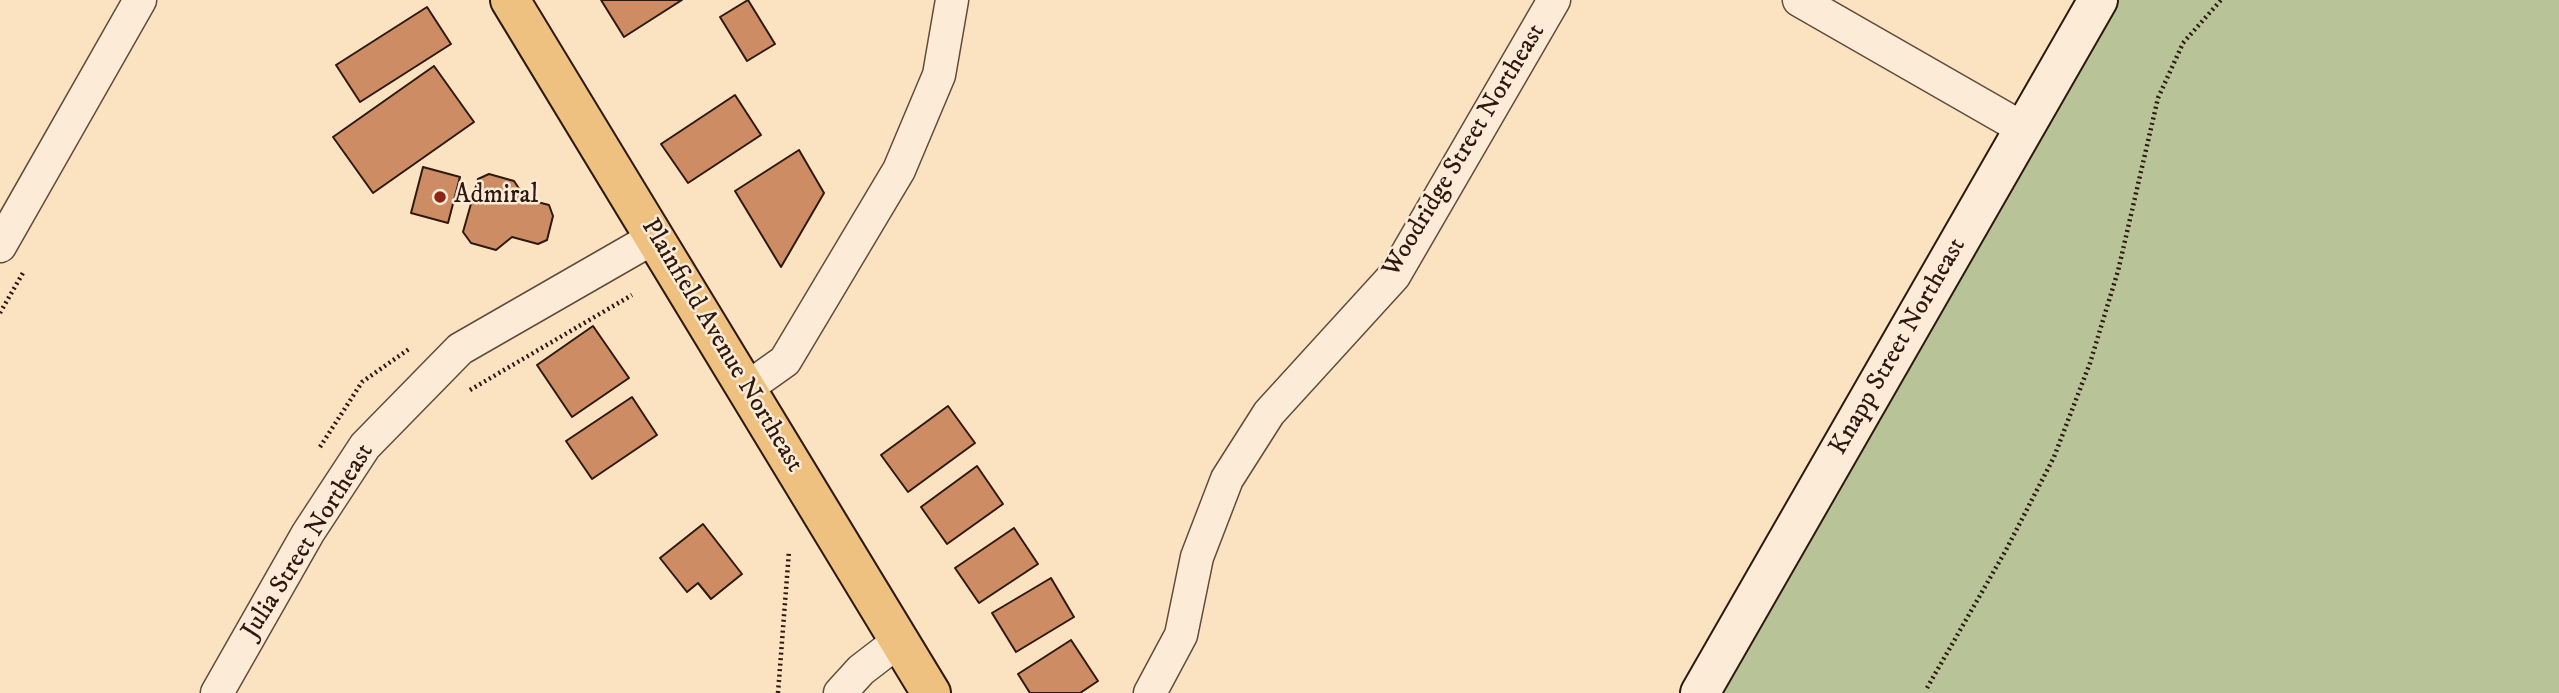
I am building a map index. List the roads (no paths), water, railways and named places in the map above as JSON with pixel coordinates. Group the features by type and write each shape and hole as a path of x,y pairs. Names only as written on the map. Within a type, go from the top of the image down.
{"main road":[{"name":"Plainfield Avenue Northeast","path":"510,0 931,693"},
{"name":"Knapp Street Northeast","path":"1700,693 2098,0"}],"street":[{"path":"0,246 140,0"},
{"path":"747,388 786,361 899,170 939,75 952,0"},
{"name":"Woodridge Street Northeast","path":"1150,693 1181,635 1197,557 1227,479 1269,413 1394,276 1554,0"},
{"path":"1799,0 2024,129"},
{"name":"Julia Street Northeast","path":"217,693 308,533 365,446 460,349 654,237"},
{"path":"840,693 860,670 900,640"}],"place":[{"name":"Admiral","path":"440,197"}]}
